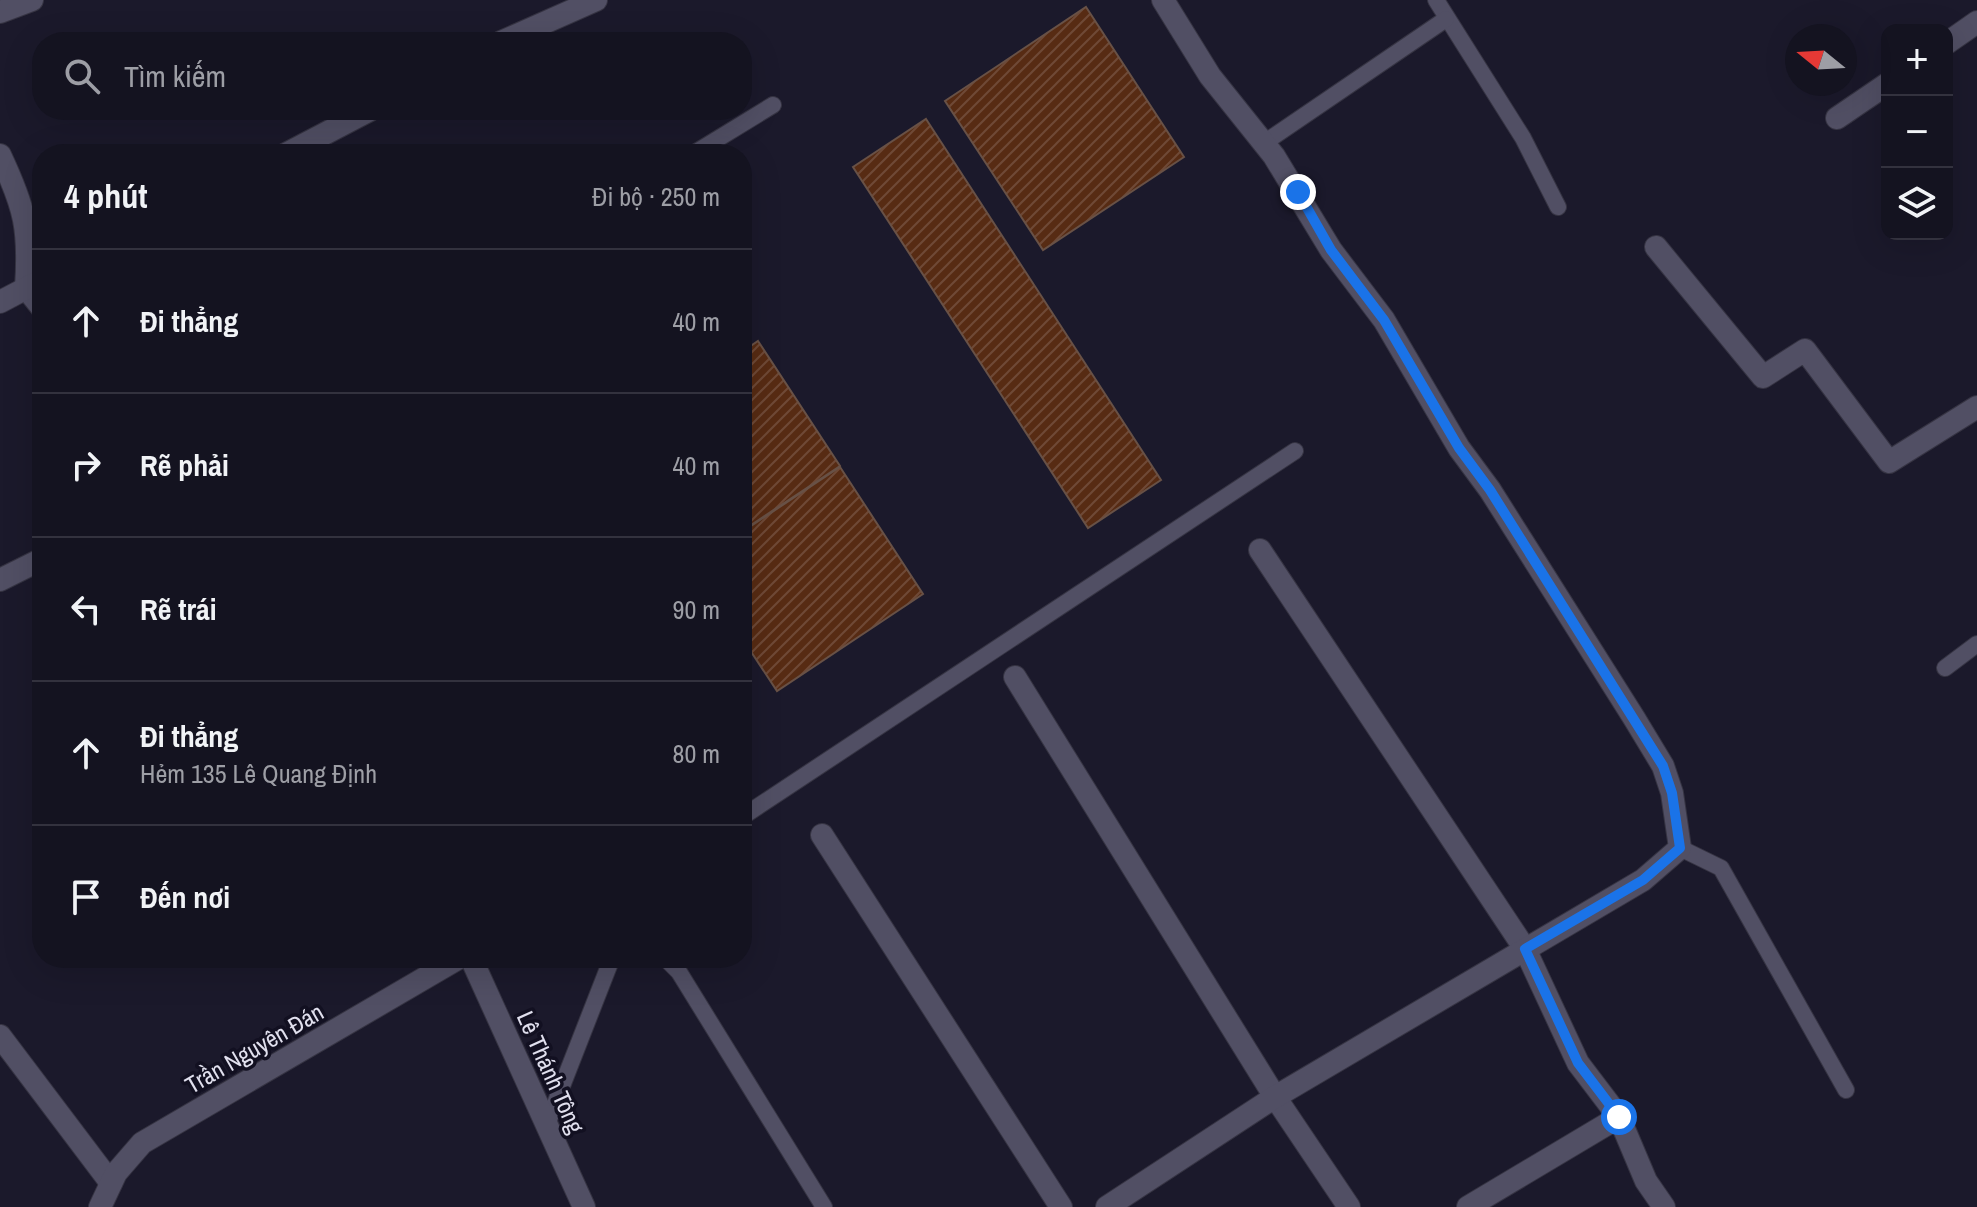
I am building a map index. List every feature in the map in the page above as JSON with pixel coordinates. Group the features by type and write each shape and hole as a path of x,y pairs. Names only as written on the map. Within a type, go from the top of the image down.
{"street":[{"path":"0,12 32,0"},
{"path":"524,32 596,0"},
{"path":"1107,1207 1275,1097 1643,880 1680,848 1672,793 1663,766 1490,490 1459,448 1384,320 1331,250 1298,192 1264,143 1210,76 1163,0"},
{"path":"1953,39 1977,22"},
{"path":"1837,118 1881,88"},
{"path":"305,144 351,120"},
{"path":"0,155 22,202 32,267"},
{"path":"1656,247 1763,377 1805,350 1889,462 1977,407"},
{"path":"0,302 32,285"},
{"path":"1260,550 1525,949 1578,1063 1619,1117 1646,1181 1664,1207"},
{"path":"0,580 32,564"},
{"path":"1015,677 1275,1097 1349,1207"},
{"path":"822,835 1061,1207"},
{"name":"Trần Nguyên Đán","path":"100,1207 111,1183 142,1143 442,968"},
{"name":"Lê Thánh Tông","path":"475,968 584,1207"},
{"path":"0,1036 111,1183"},
{"path":"1468,1207 1619,1117"}],"lane":[{"path":"1436,0 1523,138 1558,207"},
{"path":"1264,143 1446,19"},
{"path":"752,118 773,105"},
{"path":"709,144 749,120"},
{"path":"752,810 1295,451"},
{"path":"1945,668 1977,644"},
{"path":"1680,848 1721,868 1846,1090"},
{"path":"546,1127 608,968"},
{"path":"675,968 824,1207"}],"building":[{"path":"1086,7 1184,157 1043,250 945,101"},
{"path":"926,119 1161,480 1088,528 853,167"},
{"path":"758,341 840,466 752,524 752,345"},
{"path":"840,467 923,594 777,691 752,653 752,525"}],"route":[{"path":"1298,192 1331,250 1384,320 1459,448 1490,490 1663,766 1672,793 1680,848 1643,880 1525,949 1578,1063 1619,1117"}]}
